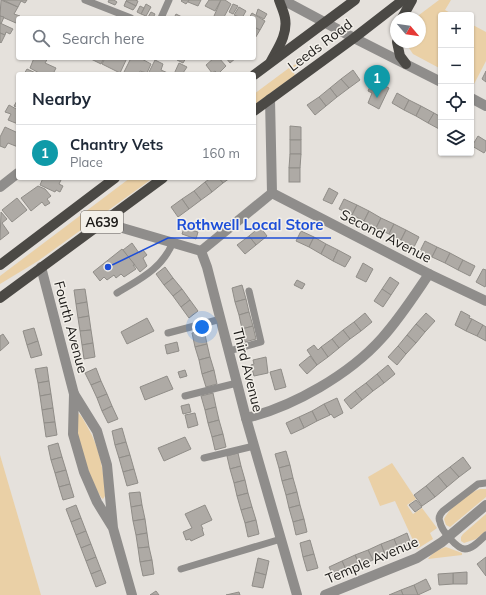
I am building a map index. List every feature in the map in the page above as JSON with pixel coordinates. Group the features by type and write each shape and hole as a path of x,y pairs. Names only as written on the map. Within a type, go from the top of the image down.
{"main road":[{"path":"269,64 281,44 285,32 285,18 279,0"},
{"name":"Leeds Road","path":"256,74 355,0"},
{"name":"Leeds Road","path":"256,110 354,38 402,0"},
{"path":"405,12 412,0"},
{"path":"398,48 400,56 406,64"},
{"name":"A639","path":"0,265 112,180"},
{"name":"A639","path":"0,298 159,180"}],"street":[{"path":"283,0 438,80"},
{"path":"102,222 201,251 272,193 270,99"},
{"path":"474,100 486,106"},
{"path":"0,187 16,175"},
{"name":"Second Avenue","path":"272,193 429,274 486,301"},
{"name":"Third Avenue","path":"201,251 208,267 246,418 298,595"},
{"name":"Fourth Avenue","path":"41,267 74,394 73,434 84,472 97,502 113,528"},
{"path":"246,418 256,416 294,400 330,382 360,359 381,339 429,274"},
{"name":"Fourth Avenue","path":"74,394 97,431 107,465 113,528 132,595"},
{"name":"Temple Avenue","path":"325,595 417,558 449,537 486,505"}],"lane":[{"path":"85,0 126,16"},
{"path":"162,16 169,0"},
{"path":"117,293 152,271 162,262 169,252 173,242"},
{"path":"229,351 260,342 249,291"},
{"path":"168,333 221,319"},
{"path":"185,396 237,383"},
{"path":"204,458 254,446"},
{"path":"486,483 478,484 439,517 440,524 449,537 460,548 470,548 486,535"},
{"path":"181,569 281,539"}],"shaded area":[{"path":"439,0 451,0 445,10 449,12 438,12 438,67 413,54 409,48 426,48 426,12 423,12"},
{"path":"474,26 486,32 486,61 474,84"},
{"path":"311,55 292,70 295,75 256,104 256,93 289,68"},
{"path":"127,180 150,180 38,261 0,284 0,276"},
{"path":"78,413 91,434 98,451 104,478 105,496 103,499 96,488 80,446 77,432"},
{"path":"0,455 41,595 0,595"},
{"path":"392,463 416,499 407,505 413,514 422,508 437,528 430,533 433,539 417,549 395,501 380,506 368,477"},
{"path":"480,489 486,489 486,497 450,527 446,525 444,519 450,510 465,497"},
{"path":"486,514 486,531 476,539 464,543 461,541 463,534"},
{"path":"446,547 462,553 462,555 428,559 436,552"}],"building":[{"path":"1,0 18,7 14,14 20,16 16,16 16,23 0,16"},
{"path":"3,0 27,0 25,3 21,1 18,7"},
{"path":"109,0 114,0 117,2 115,5 108,2"},
{"path":"189,0 186,4 181,1"},
{"path":"189,0 201,0 198,6 188,2"},
{"path":"209,0 221,0 215,11 205,6"},
{"path":"221,0 225,0 231,4 225,16 214,16"},
{"path":"126,1 138,1 136,6"},
{"path":"126,1 136,6 133,10 124,6"},
{"path":"146,4 151,7 146,16 141,14"},
{"path":"233,4 238,6 233,14 229,12"},
{"path":"140,6 144,8 141,14 137,12"},
{"path":"239,7 246,11 243,16 234,15"},
{"path":"258,9 267,14 264,19 256,15"},
{"path":"151,12 155,14 154,16 149,16"},
{"path":"252,13 265,21 260,30 256,28 256,16 250,16"},
{"path":"0,16 4,17 1,24 0,23"},
{"path":"0,23 13,29 10,34 6,32 5,35 0,33"},
{"path":"256,28 260,30 256,37"},
{"path":"0,33 5,35 1,43 0,42"},
{"path":"33,60 47,60 45,63 56,68 54,72 37,72 30,68"},
{"path":"93,60 103,60 101,64"},
{"path":"104,60 126,60 120,72 102,64"},
{"path":"130,60 144,60 151,64 147,72 124,72"},
{"path":"155,60 163,64 161,70 166,72 149,72"},
{"path":"177,60 185,60 183,63"},
{"path":"212,60 221,60 226,66 220,72 211,72 206,65"},
{"path":"179,63 187,67 184,72 175,72"},
{"path":"27,69 34,72 25,72"},
{"path":"353,70 360,80 349,88 341,79"},
{"path":"486,71 486,82 482,79"},
{"path":"341,79 349,88 337,97 330,88"},
{"path":"373,80 389,88 379,109 368,103 372,93 368,91"},
{"path":"330,88 337,97 326,106 319,97"},
{"path":"397,93 409,100 404,110 392,103"},
{"path":"319,97 326,106 315,115 307,105"},
{"path":"409,100 421,106 416,116 404,110"},
{"path":"9,105 16,109 16,123 8,120 11,114 5,112"},
{"path":"421,106 434,113 428,123 416,116"},
{"path":"434,113 438,115 438,128 428,123"},
{"path":"290,126 301,127 301,140 290,140"},
{"path":"5,127 16,132 16,146 8,143 5,148 0,146 0,137"},
{"path":"478,136 486,141 486,150 484,153 474,147 474,143"},
{"path":"290,140 301,140 301,154 290,154"},
{"path":"290,154 301,154 300,168 289,168"},
{"path":"289,168 300,168 300,182 289,182"},
{"path":"42,180 61,180 59,184 63,186 60,192 56,190 55,192 40,185"},
{"path":"208,180 221,180 223,183 212,192 205,182"},
{"path":"205,182 212,192 201,200 194,191"},
{"path":"38,186 45,189 51,196 47,199 50,203 45,206 42,202 31,211 21,198"},
{"path":"329,188 338,193 332,204 323,200"},
{"path":"194,191 201,200 189,209 182,199"},
{"path":"17,198 27,210 12,222 2,210"},
{"path":"182,199 189,209 178,217 171,207"},
{"path":"344,199 357,205 352,215 339,209"},
{"path":"357,205 369,211 364,221 352,215"},
{"path":"369,211 381,218 376,228 364,221"},
{"path":"1,212 7,219 2,223 9,233 0,240"},
{"path":"381,218 394,224 389,234 376,228"},
{"path":"394,224 406,230 401,240 389,234"},
{"path":"260,227 267,236 256,245 249,236"},
{"path":"184,228 198,232 196,239 182,234"},
{"path":"406,230 419,237 414,247 401,240"},
{"path":"301,231 314,237 309,247 296,241"},
{"path":"249,236 256,245 245,254 237,245"},
{"path":"314,237 326,244 321,254 309,247"},
{"path":"425,241 437,247 432,257 420,251"},
{"path":"132,243 139,253 143,250 147,255 143,258 147,266 140,272 123,250"},
{"path":"326,244 338,250 333,261 321,254"},
{"path":"437,247 450,253 445,263 432,257"},
{"path":"122,249 135,265 133,265 136,269 124,277 121,274 116,278 114,275 107,280 104,277 100,281 93,272"},
{"path":"338,250 351,257 345,267 333,261"},
{"path":"450,253 463,260 458,270 445,263"},
{"path":"463,260 475,266 470,276 458,270"},
{"path":"363,263 373,269 366,282 356,277"},
{"path":"165,267 173,278 164,285 156,274"},
{"path":"483,269 486,270 485,287 476,282"},
{"path":"390,277 399,283 391,295 382,289"},
{"path":"173,278 182,289 173,296 164,285"},
{"path":"297,280 305,284 302,289 294,285"},
{"path":"242,285 246,299 235,302 232,288"},
{"path":"85,289 87,302 76,304 74,290"},
{"path":"182,289 190,300 181,307 173,296"},
{"path":"382,289 391,295 383,307 374,301"},
{"path":"246,299 249,312 239,315 235,302"},
{"path":"190,300 198,311 189,318 181,307"},
{"path":"87,302 89,316 78,318 76,304"},
{"path":"461,311 470,316 469,318 472,319 466,331 455,325"},
{"path":"249,312 253,326 242,329 239,315"},
{"path":"365,313 372,322 361,331 354,322"},
{"path":"426,313 435,321 425,332 416,324"},
{"path":"89,316 91,330 80,331 78,318"},
{"path":"147,318 154,331 127,344 121,332"},
{"path":"472,319 483,325 477,336 466,331"},
{"path":"354,322 361,331 350,339 343,330"},
{"path":"416,324 425,332 416,343 407,335"},
{"path":"483,325 486,327 486,341 477,336"},
{"path":"253,326 256,339 245,342 242,329"},
{"path":"34,328 38,341 27,345 23,331"},
{"path":"91,330 93,343 82,345 80,331"},
{"path":"204,330 207,344 195,347 192,333"},
{"path":"343,330 350,339 339,348 332,339"},
{"path":"3,334 9,343 0,351 0,336"},
{"path":"407,335 416,343 406,354 398,346"},
{"path":"332,339 339,348 328,357 321,347"},
{"path":"38,341 42,355 31,358 27,345"},
{"path":"177,342 179,351 167,354 165,345"},
{"path":"93,343 95,357 84,359 82,345"},
{"path":"207,344 210,357 199,360 195,347"},
{"path":"314,345 318,350 321,347 328,357 317,365 307,350"},
{"path":"398,346 406,354 397,365 388,357"},
{"path":"310,356 317,365 307,374 299,365"},
{"path":"210,357 214,370 202,374 199,360"},
{"path":"266,357 268,373 254,376 251,365 254,364 253,360"},
{"path":"388,365 395,374 384,383 377,374"},
{"path":"47,367 49,381 38,383 35,369"},
{"path":"96,368 101,381 91,385 85,373"},
{"path":"281,369 286,387 275,390 270,372"},
{"path":"185,370 187,376 180,378 178,372"},
{"path":"214,370 217,384 206,387 202,374"},
{"path":"377,374 384,383 373,391 366,383"},
{"path":"167,376 173,389 145,400 140,387"},
{"path":"49,381 51,394 40,396 38,383"},
{"path":"101,381 107,394 97,398 91,385"},
{"path":"366,383 373,391 362,400 355,391"},
{"path":"355,391 362,400 351,409 344,400"},
{"path":"213,393 216,407 205,410 201,396"},
{"path":"51,394 53,408 42,410 40,396"},
{"path":"107,394 112,406 102,411 97,398"},
{"path":"337,398 343,413 334,418 331,414 330,415 324,404"},
{"path":"189,404 191,412 183,414 181,406"},
{"path":"324,404 330,415 317,421 312,411"},
{"path":"112,406 118,419 108,423 102,411"},
{"path":"216,407 219,420 208,423 205,410"},
{"path":"53,408 55,422 44,423 42,410"},
{"path":"312,411 317,421 304,428 299,417"},
{"path":"195,413 198,425 188,428 185,415"},
{"path":"299,417 304,428 291,434 286,423"},
{"path":"219,420 223,434 212,437 208,423"},
{"path":"55,422 57,435 46,437 44,423"},
{"path":"122,428 126,442 115,445 112,431"},
{"path":"223,434 226,447 215,450 212,437"},
{"path":"185,437 191,449 164,461 158,448"},
{"path":"126,442 130,455 119,458 115,445"},
{"path":"58,443 62,457 51,460 48,446"},
{"path":"286,451 290,465 279,468 275,454"},
{"path":"238,453 241,466 230,469 227,456"},
{"path":"130,455 134,469 123,472 119,458"},
{"path":"62,457 66,470 55,473 51,460"},
{"path":"463,457 471,468 459,477 450,467"},
{"path":"290,465 293,478 282,481 279,468"},
{"path":"241,466 245,480 234,483 230,469"},
{"path":"450,467 459,477 447,487 438,476"},
{"path":"134,469 138,483 127,486 123,472"},
{"path":"66,470 70,484 59,487 55,473"},
{"path":"438,476 447,487 435,497 426,486"},
{"path":"293,478 297,492 286,495 282,481"},
{"path":"245,480 248,493 237,496 234,483"},
{"path":"70,484 74,497 63,500 59,487"},
{"path":"426,486 435,497 422,506 414,495"},
{"path":"140,492 142,505 131,507 129,493"},
{"path":"297,492 300,505 289,508 286,495"},
{"path":"248,493 252,507 241,510 237,496"},
{"path":"416,500 422,507 415,512 409,505"},
{"path":"76,505 81,518 71,522 66,509"},
{"path":"142,505 145,519 133,521 131,507"},
{"path":"205,505 212,520 201,525 204,535 191,541 190,539 186,540 183,532 192,528 185,514"},
{"path":"300,505 304,519 293,522 289,508"},
{"path":"252,507 256,520 245,523 241,510"},
{"path":"81,518 86,531 76,535 71,522"},
{"path":"145,519 147,533 136,535 133,521"},
{"path":"304,519 307,532 296,535 293,522"},
{"path":"256,520 259,534 248,537 245,523"},
{"path":"86,531 91,544 81,548 76,535"},
{"path":"147,533 149,547 138,548 136,535"},
{"path":"407,533 411,544 398,549 394,539"},
{"path":"394,539 398,549 385,555 381,544"},
{"path":"310,540 314,554 303,557 300,543"},
{"path":"91,544 96,557 86,561 81,548"},
{"path":"381,544 385,555 373,560 368,550"},
{"path":"149,547 152,560 140,562 138,548"},
{"path":"368,550 373,560 360,566 355,555"},
{"path":"314,554 318,568 307,571 303,557"},
{"path":"355,555 360,566 347,572 342,561"},
{"path":"96,557 101,570 91,574 86,561"},
{"path":"486,557 486,576 477,564"},
{"path":"258,558 269,561 266,575 255,572"},
{"path":"152,560 154,574 143,576 140,562"},
{"path":"342,561 347,572 334,577 329,567"},
{"path":"101,570 106,583 96,587 91,574"},
{"path":"255,572 266,575 263,588 252,586"},
{"path":"467,572 467,584 453,584 453,573"},
{"path":"453,573 453,584 439,585 438,574"},
{"path":"426,579 431,589 418,595 414,585"},
{"path":"414,585 418,595 403,595 401,590"},
{"path":"401,590 403,595 389,595"},
{"path":"156,591 159,595 150,595"},
{"path":"239,592 240,595 226,595"}],"place":[{"name":"Chantry Vets","path":"377,98"},
{"name":"Rothwell Local Store","path":"108,267"}]}
